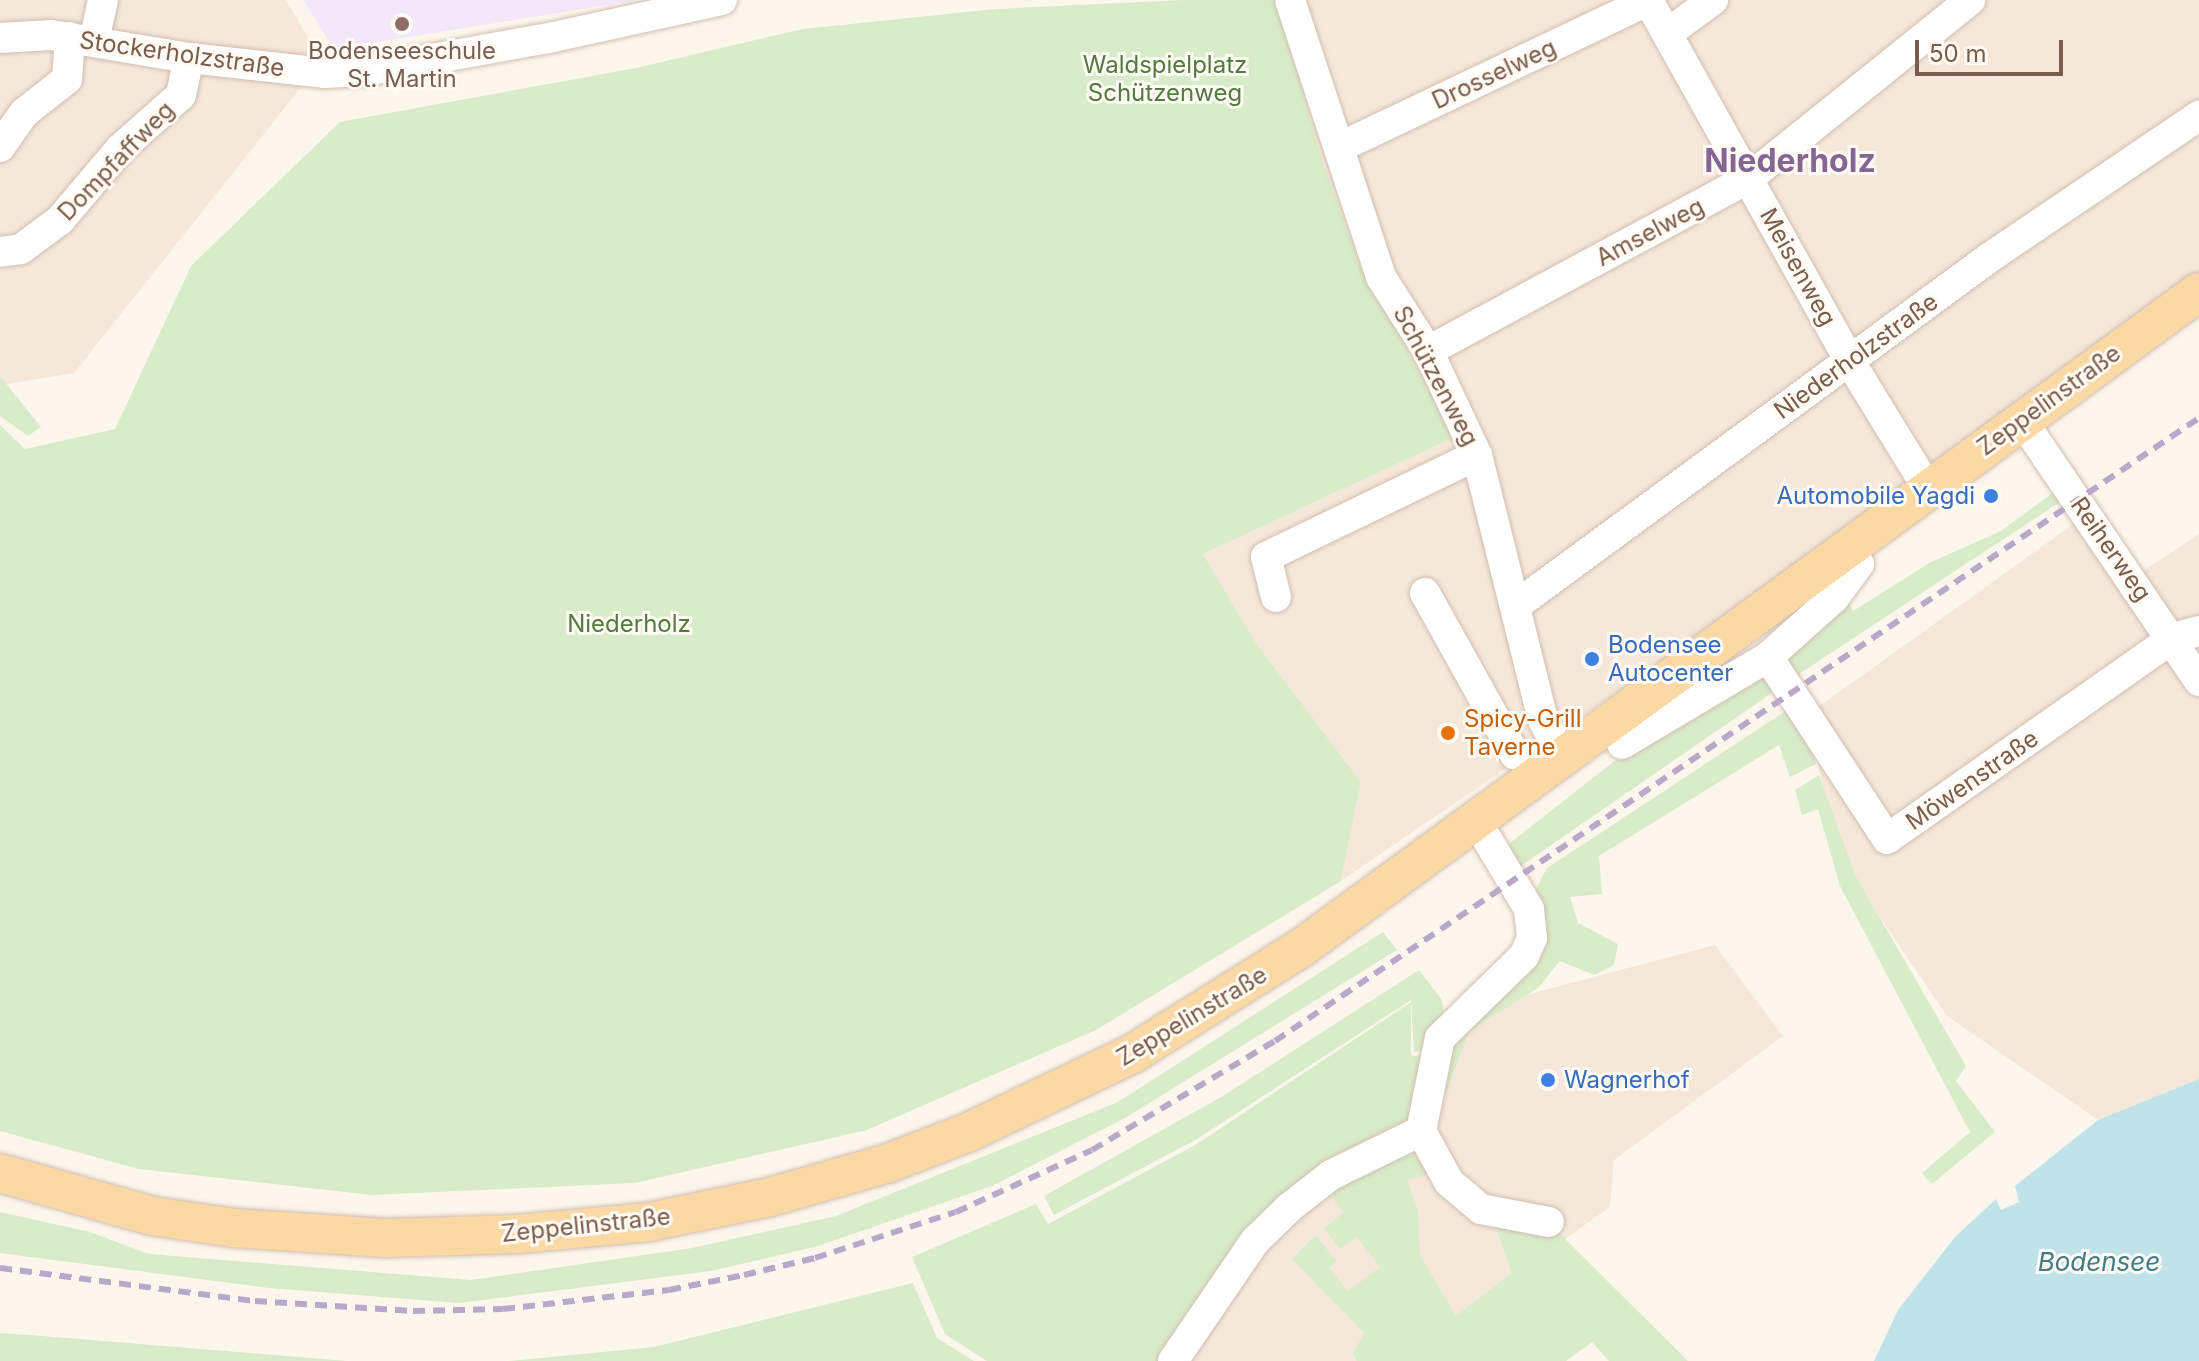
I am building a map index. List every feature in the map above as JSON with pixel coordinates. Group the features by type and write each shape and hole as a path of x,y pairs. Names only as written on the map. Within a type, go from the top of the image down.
{"main road":[{"name":"Zeppelinstraße","path":"0,1173 152,1216 234,1228 385,1238 518,1234 649,1222 770,1197 886,1164 969,1132 1132,1054 1304,946 1563,758 1853,556 1928,489 2199,292"}],"street":[{"path":"0,147 24,113 67,79 82,39 103,0"},
{"name":"Stockerholzstraße","path":"0,38 82,39 189,58 324,73 365,71 722,0"},
{"name":"Schützenweg","path":"1290,0 1381,277 1428,351 1477,455 1518,604 1543,720 1563,758"},
{"name":"Drosselweg","path":"1340,147 1648,0"},
{"name":"Meisenweg","path":"1648,0 1850,362 1928,489"},
{"path":"1668,33 1713,0"},
{"name":"Amselweg","path":"1428,351 1749,178 1970,0"},
{"name":"Dompfaffweg","path":"10,250 60,220 120,149 181,95 189,58"},
{"name":"Niederholzstraße","path":"1518,604 1989,258 2199,116"},
{"name":"Reiherweg","path":"2021,419 2186,635 2199,681"},
{"path":"1276,597 1266,557 1477,455"},
{"path":"1622,744 1768,657 1834,598 1853,556"},
{"path":"1425,593 1515,755"},
{"name":"Möwenstraße","path":"1768,657 1887,839 2186,635"},
{"path":"1477,822 1525,899 1532,938 1524,956 1440,1038 1421,1131 1449,1182 1481,1209 1549,1222"},
{"path":"1173,1361 1255,1241 1290,1207 1331,1175 1421,1131"}],"shaded area":[{"path":"0,0 286,0 322,61 74,373 6,384 0,381"},
{"name":"Bodenseeschule St. Martin","path":"303,0 638,0 334,49"},
{"path":"1277,0 2199,0 2199,288 2016,419 1341,881 1361,782 1256,643 1203,554 1455,437 1359,262 1320,154"},
{"path":"2079,520 2129,580 2199,534 2199,1079 2098,1120 1947,1016 1831,845 1811,712"},
{"path":"1715,945 1783,1036 1614,1160 1610,1207 1395,1361 1176,1361 1251,1246 1469,1010"}],"green space":[{"name":"Niederholz","path":"1183,0 1277,0 1320,154 1359,262 1455,437 1203,554 1256,643 1361,782 1341,881 1096,1030 867,1130 635,1183 372,1195 139,1169 0,1131 0,425 25,449 115,429 191,266 340,122 636,68 803,29 995,9"},
{"path":"0,376 41,427 28,436 0,416"},
{"path":"2058,489 2066,498 1787,682 1781,666 1847,599 1853,611 1931,562 2001,531"},
{"path":"1765,668 1779,688 1518,868 1505,847 1649,734"},
{"path":"1795,705 1816,764 1790,777 1779,745 1599,856 1602,894 1570,897 1578,923 1618,944 1614,965 1594,975 1560,961 1538,988 1469,1031 1447,1090 1437,1089 1442,1048 1532,957 1534,893 1547,868"},
{"path":"1819,775 1856,877 1966,1066 1956,1081 1995,1132 1932,1184 1922,1173 1970,1132 1840,886 1818,809 1802,815 1795,790"},
{"path":"1383,932 1397,950 1125,1118 992,1186 815,1247 711,1271 459,1303 269,1288 0,1253 0,1212 90,1232 149,1254 471,1280 692,1248 836,1216 1118,1102"},
{"path":"1419,970 1442,1000 1444,1023 1431,1050 1414,1052 1411,1000 1197,1139 1054,1215 1044,1196 1223,1096"},
{"path":"1411,1002 1411,1056 1431,1055 1419,1121 1290,1194 1164,1361 987,1361 945,1334 912,1257 1036,1204 1048,1224 1197,1144"},
{"path":"1425,1151 1436,1172 1407,1180 1418,1210 1420,1255 1456,1316 1512,1273 1494,1223 1556,1230 1688,1361 1609,1361 1592,1342 1566,1361 1357,1361 1353,1354 1364,1333 1292,1259 1316,1235 1336,1261 1329,1268 1348,1291 1380,1267 1357,1237 1340,1249 1324,1229 1343,1212 1327,1189 1385,1158"},
{"path":"913,1283 937,1338 974,1361 509,1361 654,1347"},
{"path":"0,1333 30,1335 347,1361 0,1361"}],"water":[{"name":"Bodensee","path":"2199,1079 2199,1361 1874,1361 1898,1310 1955,1237 1996,1199 2001,1210 2019,1202 2015,1186 2098,1120"}],"railway":[{"path":"0,1268 255,1301 413,1311 503,1309 669,1290 744,1275 815,1258 956,1212 1092,1150 1275,1041 2199,418"}],"place":[{"name":"Bodenseeschule St. Martin","path":"402,24"},
{"name":"Automobile Yagdi","path":"1991,496"},
{"name":"Bodensee Autocenter","path":"1592,659"},
{"name":"Spicy-Grill Taverne","path":"1448,733"},
{"name":"Wagnerhof","path":"1548,1080"}],"district":[{"name":"Niederholz","path":"1790,161"}],"park label":[{"name":"Waldspielplatz Schützenweg","path":"1165,79"}]}
